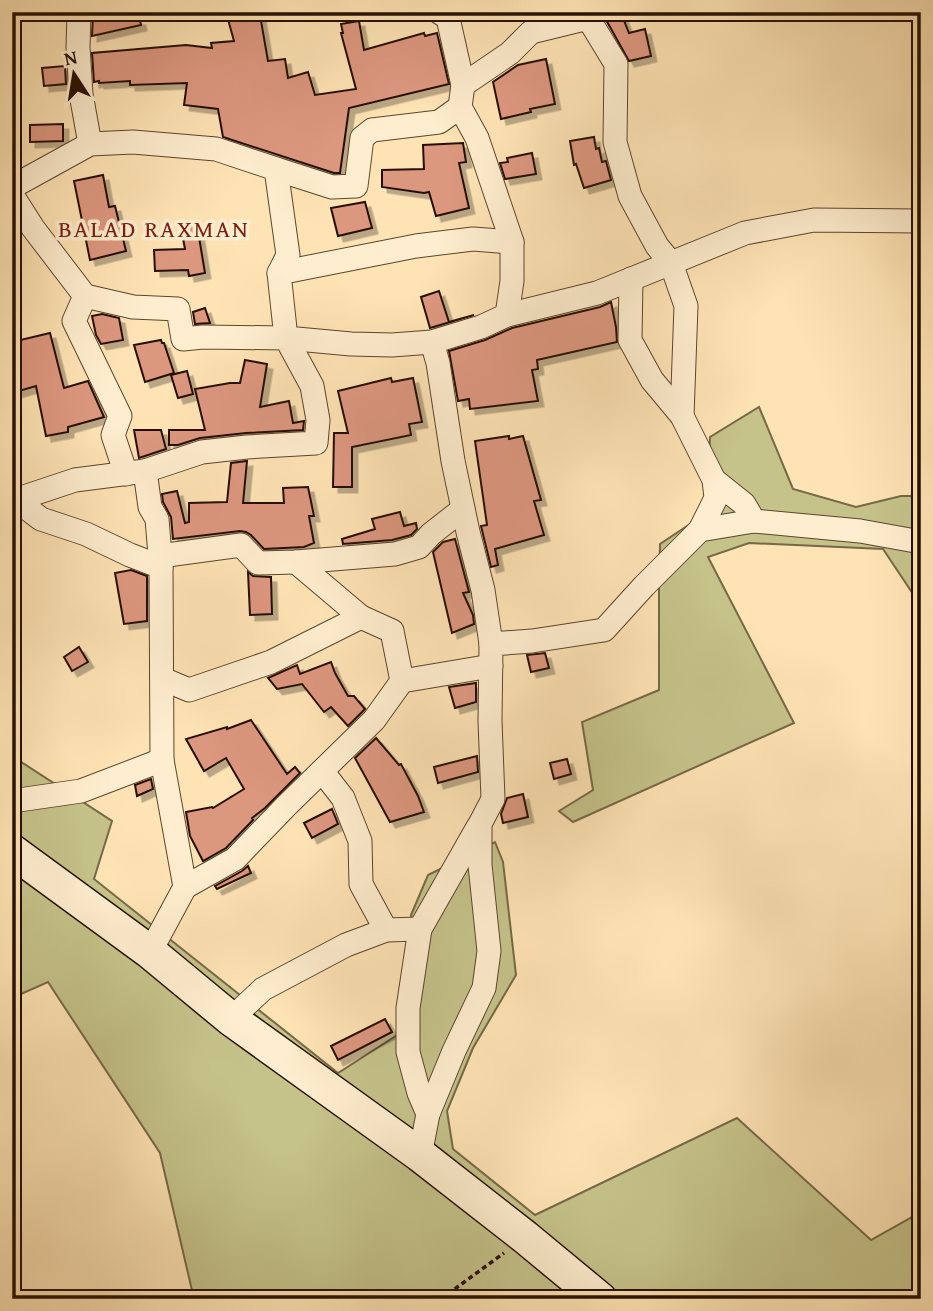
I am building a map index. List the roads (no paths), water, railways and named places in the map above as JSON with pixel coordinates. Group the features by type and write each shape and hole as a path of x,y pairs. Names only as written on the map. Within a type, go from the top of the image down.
{"street":[{"path":"79,12 80,94 90,144"},
{"path":"439,12 448,18 461,96 512,242 512,281 507,315"},
{"path":"12,187 90,144 133,142 216,149 332,187 356,186 362,138 372,130 439,122 461,96 531,32 588,18 616,64 615,142 630,196 657,246 671,263 686,306 682,416"},
{"path":"14,500 75,480 136,472 202,452 316,443 318,420 312,386 286,338 279,273 288,255 276,169"},
{"path":"12,195 33,228 85,296 134,307 178,309 183,339 286,338 351,344 432,342 481,327 507,315 597,293 745,233 814,220 921,221"},
{"path":"279,273 416,246 473,239 512,242"},
{"path":"631,279 630,340 652,380 682,416 715,480 744,505 754,521"},
{"path":"85,296 74,321 120,416 113,435 136,472 157,519 163,680 162,760 185,887"},
{"path":"428,1114 419,1093 408,1052 408,1008 419,929 493,799 491,655 483,590 453,461 438,363 432,342"},
{"path":"150,952 185,887 235,859 374,720 402,681 532,641 604,630 700,530 716,498 715,480"},
{"path":"14,500 41,519 86,534 130,555 160,561 241,545 258,563 395,554 419,547 463,509"},
{"path":"700,530 754,521 860,531 921,542"},
{"path":"296,562 361,617 392,631 402,681"},
{"path":"163,680 189,690 271,662 361,617"},
{"path":"12,801 81,791 162,760"},
{"path":"322,771 343,798 360,841 361,884 386,930"},
{"path":"420,1155 428,1114 484,988 489,951 480,865 480,824"},
{"path":"12,852 150,952 231,1019 420,1155 600,1299"},
{"path":"231,1019 263,989 346,945 386,930 419,929"}],"district":[{"name":"BALAD RAXMAN","path":"154,228"}]}
